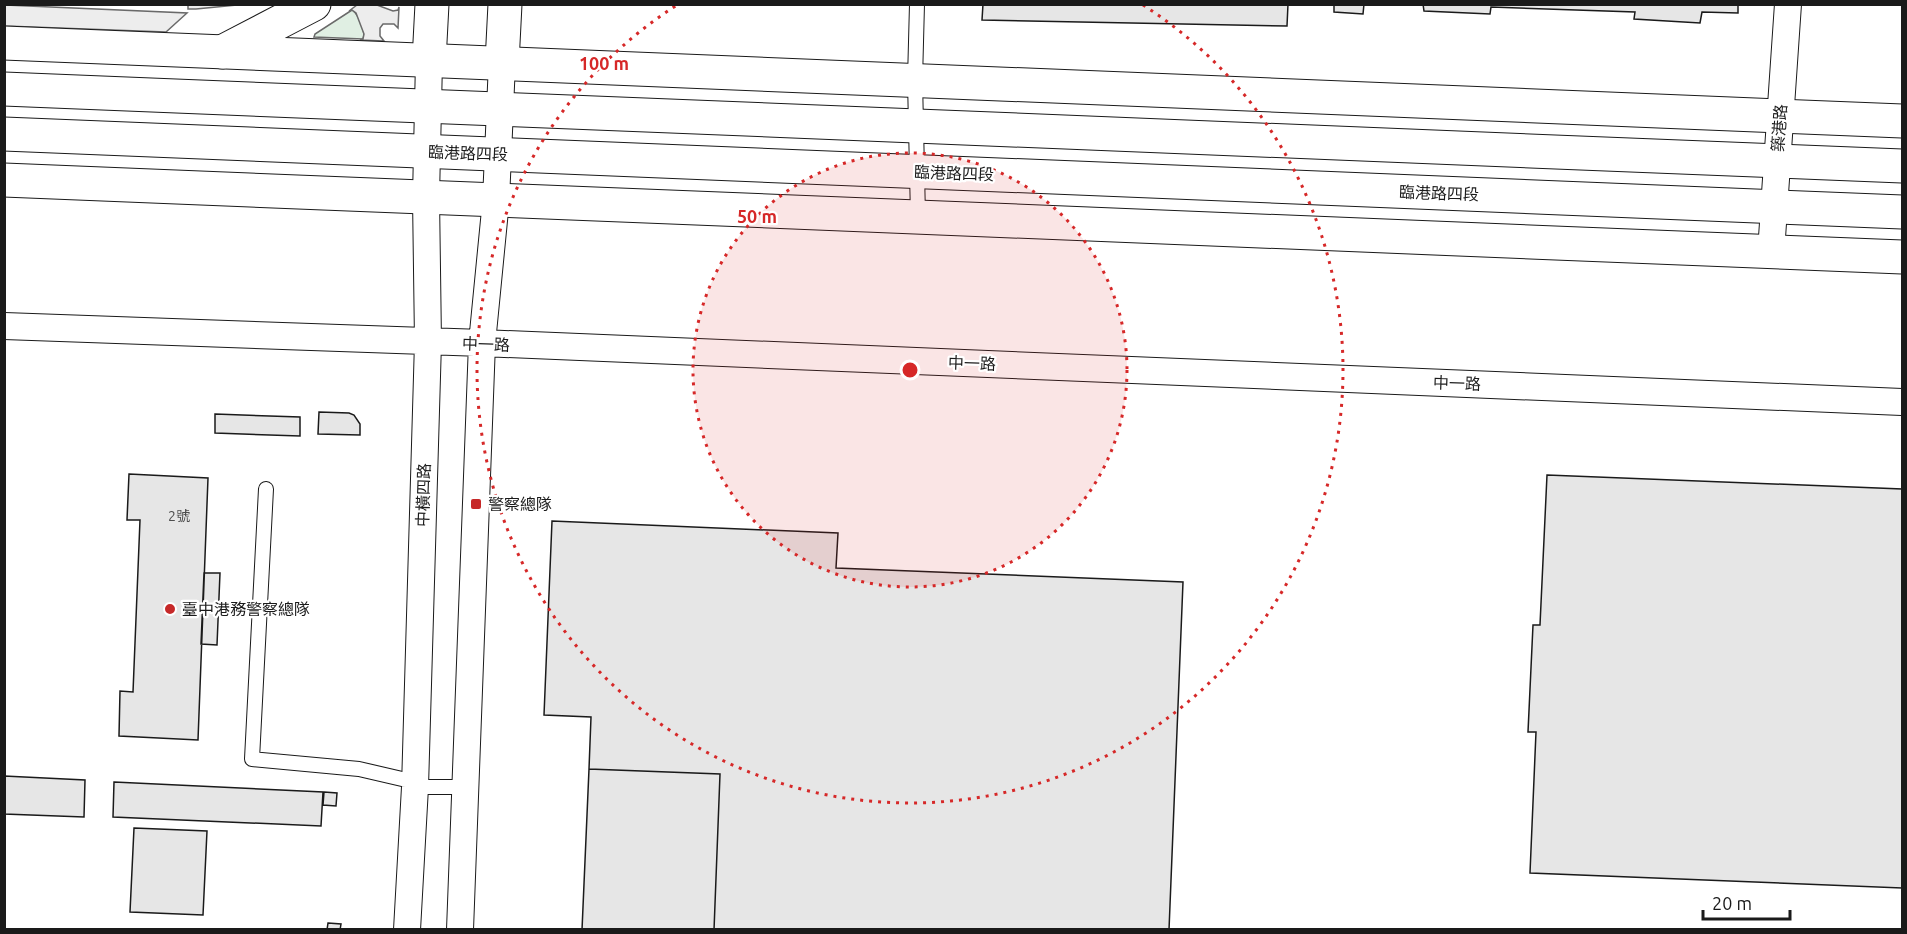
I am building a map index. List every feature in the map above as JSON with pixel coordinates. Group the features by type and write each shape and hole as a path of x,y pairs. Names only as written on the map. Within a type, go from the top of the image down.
{"main road":[{"path":"222,52 314,4"},
{"path":"429,61 432,4"},
{"path":"502,63 505,4"},
{"path":"4,43 1902,121"},
{"path":"4,89 1902,166"},
{"name":"臨港路四段","path":"4,134 1902,212"},
{"path":"4,180 1902,257"}],"street":[{"name":"築港路","path":"1771,252 1788,4"},
{"name":"中橫四路","path":"407,930 415,784 428,342 426,197 429,61"},
{"path":"460,930 482,344 496,200 502,63"},
{"name":"中一路","path":"4,326 1902,402"}],"lane":[{"path":"918,4 915,80 918,217"},
{"path":"266,489 252,759 359,769 415,784 465,787"}],"green space":[{"path":"352,10 361,24 364,32 363,39 314,37 315,34"}],"shaded area":[{"path":"188,4 237,5 188,9"},
{"path":"5,5 187,13 166,32 5,26"},
{"path":"357,5 377,5 393,11 398,10 399,7 398,28 394,24 383,24 380,28 380,36 384,41 360,40 363,39 364,34 356,13 349,11"}],"building":[{"path":"983,4 1288,4 1287,26 982,20"},
{"path":"1334,4 1364,4 1363,14 1334,12"},
{"path":"1423,4 1738,4 1738,13 1702,12 1700,23 1634,19 1635,12 1491,7 1490,14 1424,11"},
{"path":"319,412 354,415 360,424 360,435 318,434"},
{"path":"215,414 300,417 300,436 215,433"},
{"name":"臺中港務警察總隊","path":"129,474 208,478 198,740 119,736 120,691 133,692 140,520 127,520"},
{"path":"1547,475 1902,489 1902,888 1530,873 1536,732 1528,732 1533,625 1540,625"},
{"path":"552,521 838,533 836,568 1183,582 1169,930 714,930 720,774 589,769 591,717 544,715"},
{"path":"204,573 220,573 217,645 201,644"},
{"path":"589,769 720,774 714,930 582,930"},
{"path":"4,776 85,780 84,817 4,814"},
{"path":"114,782 323,792 321,826 113,817"},
{"path":"324,792 337,793 336,806 323,805"},
{"path":"134,828 207,831 203,915 130,912"},
{"path":"328,923 341,924 340,930 327,930"}],"place":[{"name":"警察總隊","path":"476,504"},
{"name":"臺中港務警察總隊","path":"170,609"}]}
